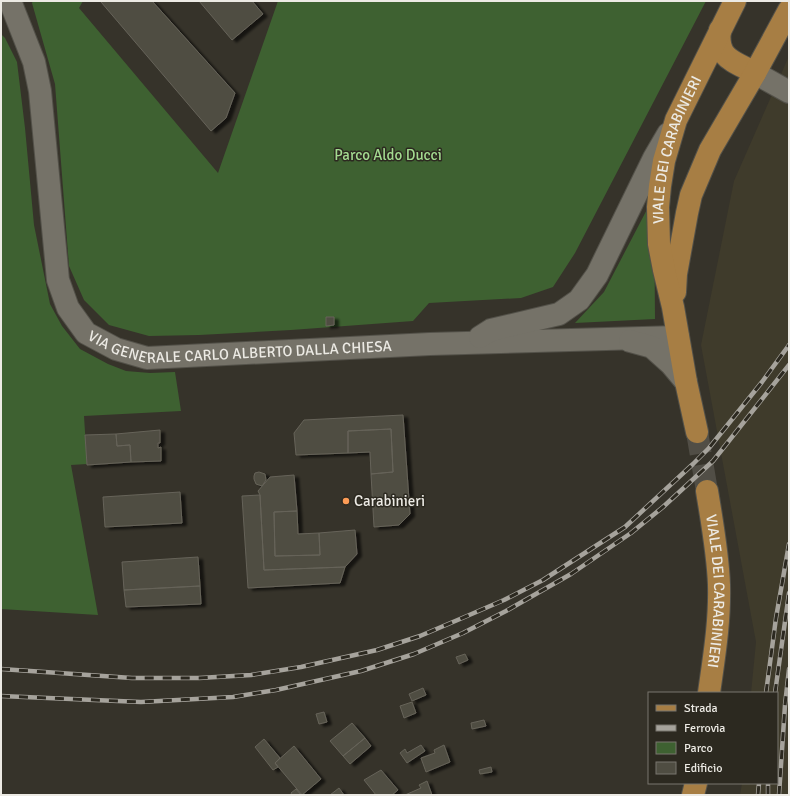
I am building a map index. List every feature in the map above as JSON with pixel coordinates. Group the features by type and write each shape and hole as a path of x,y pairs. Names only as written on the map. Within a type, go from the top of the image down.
{"main road":[{"name":"VIALE DEI CARABINIERI","path":"697,432 686,382 674,307 659,244 658,207 664,161 676,120 735,1"},
{"name":"VIALE DEI CARABINIERI","path":"674,307 676,274 691,195 710,150 755,73 789,10"},
{"path":"720,30 719,39 722,52 726,57 755,73"},
{"name":"VIALE DEI CARABINIERI","path":"707,490 719,584 715,648 709,692"},
{"path":"693,795 697,784"},
{"path":"697,784 698,795"}],"street":[{"name":"VIA GENERALE CARLO ALBERTO DALLA CHIESA","path":"10,1 34,62 40,91 58,280 68,308 86,333 116,349 147,358 471,343 678,337"},
{"path":"755,73 789,92"},
{"path":"471,343 491,330 559,314 579,300 597,275 654,158 676,120"},
{"name":"VIA GENERALE CARLO ALBERTO DALLA CHIESA","path":"622,338 652,347 671,364 686,382"}],"shaded area":[{"path":"789,56 789,795 740,795 742,784 778,784 778,692 751,692 756,642 701,345 734,181"}],"green space":[{"name":"Parco Aldo Ducci","path":"33,1 83,1 79,8 218,173 278,1 706,1 575,253 553,287 521,298 429,303 413,321 291,330 149,336 109,325 84,300 69,266 55,84 32,3"},
{"path":"1,34 5,38 17,62 34,225 50,304 62,326 80,349 108,364 126,371 150,373 175,372 181,411 84,416 87,464 71,465 98,615 1,609"},
{"path":"654,196 655,319 575,323 604,292"}],"building":[{"path":"152,1 235,93 226,118 211,131 101,2"},
{"path":"199,1 252,1 263,14 232,40"},
{"path":"326,317 334,317 334,325 326,326"},
{"path":"403,415 410,514 399,525 374,527 371,474 393,472 391,429 348,431 348,453 296,455 294,433 304,420"},
{"path":"391,429 393,472 371,474 370,452 348,453 348,431"},
{"path":"160,430 160,443 158,443 158,448 161,447 161,461 131,462 130,445 117,446 116,434"},
{"path":"116,434 117,446 130,445 131,462 87,465 85,435"},
{"path":"259,472 265,474 266,480 262,486 256,484 254,479 255,473"},
{"path":"294,475 297,511 274,512 275,556 320,555 319,533 355,530 357,554 345,567 264,570 260,495 258,491 270,477"},
{"path":"180,492 182,523 105,527 103,497"},
{"path":"260,495 264,570 345,567 340,583 248,588 242,496"},
{"path":"297,511 298,534 319,533 320,555 275,556 274,512"},
{"path":"198,557 200,586 124,590 122,562"},
{"path":"200,586 201,604 126,607 124,590"},
{"path":"465,654 468,660 459,664 456,657"},
{"path":"423,688 426,695 412,701 409,694"},
{"path":"412,702 416,713 404,718 400,706"},
{"path":"324,712 327,722 319,724 316,714"},
{"path":"484,720 486,726 472,729 471,723"},
{"path":"352,723 365,738 343,756 330,741"},
{"path":"365,738 371,746 350,764 343,756"},
{"path":"264,739 280,758 275,763 278,767 273,770 255,747"},
{"path":"421,745 425,751 407,763 400,753 405,749 407,753"},
{"path":"444,745 450,762 426,772 421,758 435,753 434,750"},
{"path":"294,746 321,779 302,795 275,763"},
{"path":"491,767 492,772 480,774 479,770"},
{"path":"381,770 398,790 392,795 376,795 364,780"},
{"path":"427,781 432,795 405,795 421,788 419,785"},
{"path":"339,788 344,795 330,795"},
{"path":"296,789 301,795 292,795 291,793"}],"tunnel":[{"path":"697,432 707,491"}],"railway":[{"path":"1,669 132,678 199,678 251,675 301,667 377,650 420,636 504,600 543,580 625,527 709,448 762,382 789,345"},
{"path":"1,696 141,702 233,697 276,690 361,671 414,654 463,633 506,611 571,574 631,533 663,507 713,461 789,365"},
{"path":"766,692 776,618 789,544"},
{"path":"775,692 789,593"},
{"path":"779,795 789,669"},
{"path":"758,795 759,784"},
{"path":"768,784 768,795"}],"place":[{"name":"Carabinieri","path":"346,501"}]}
